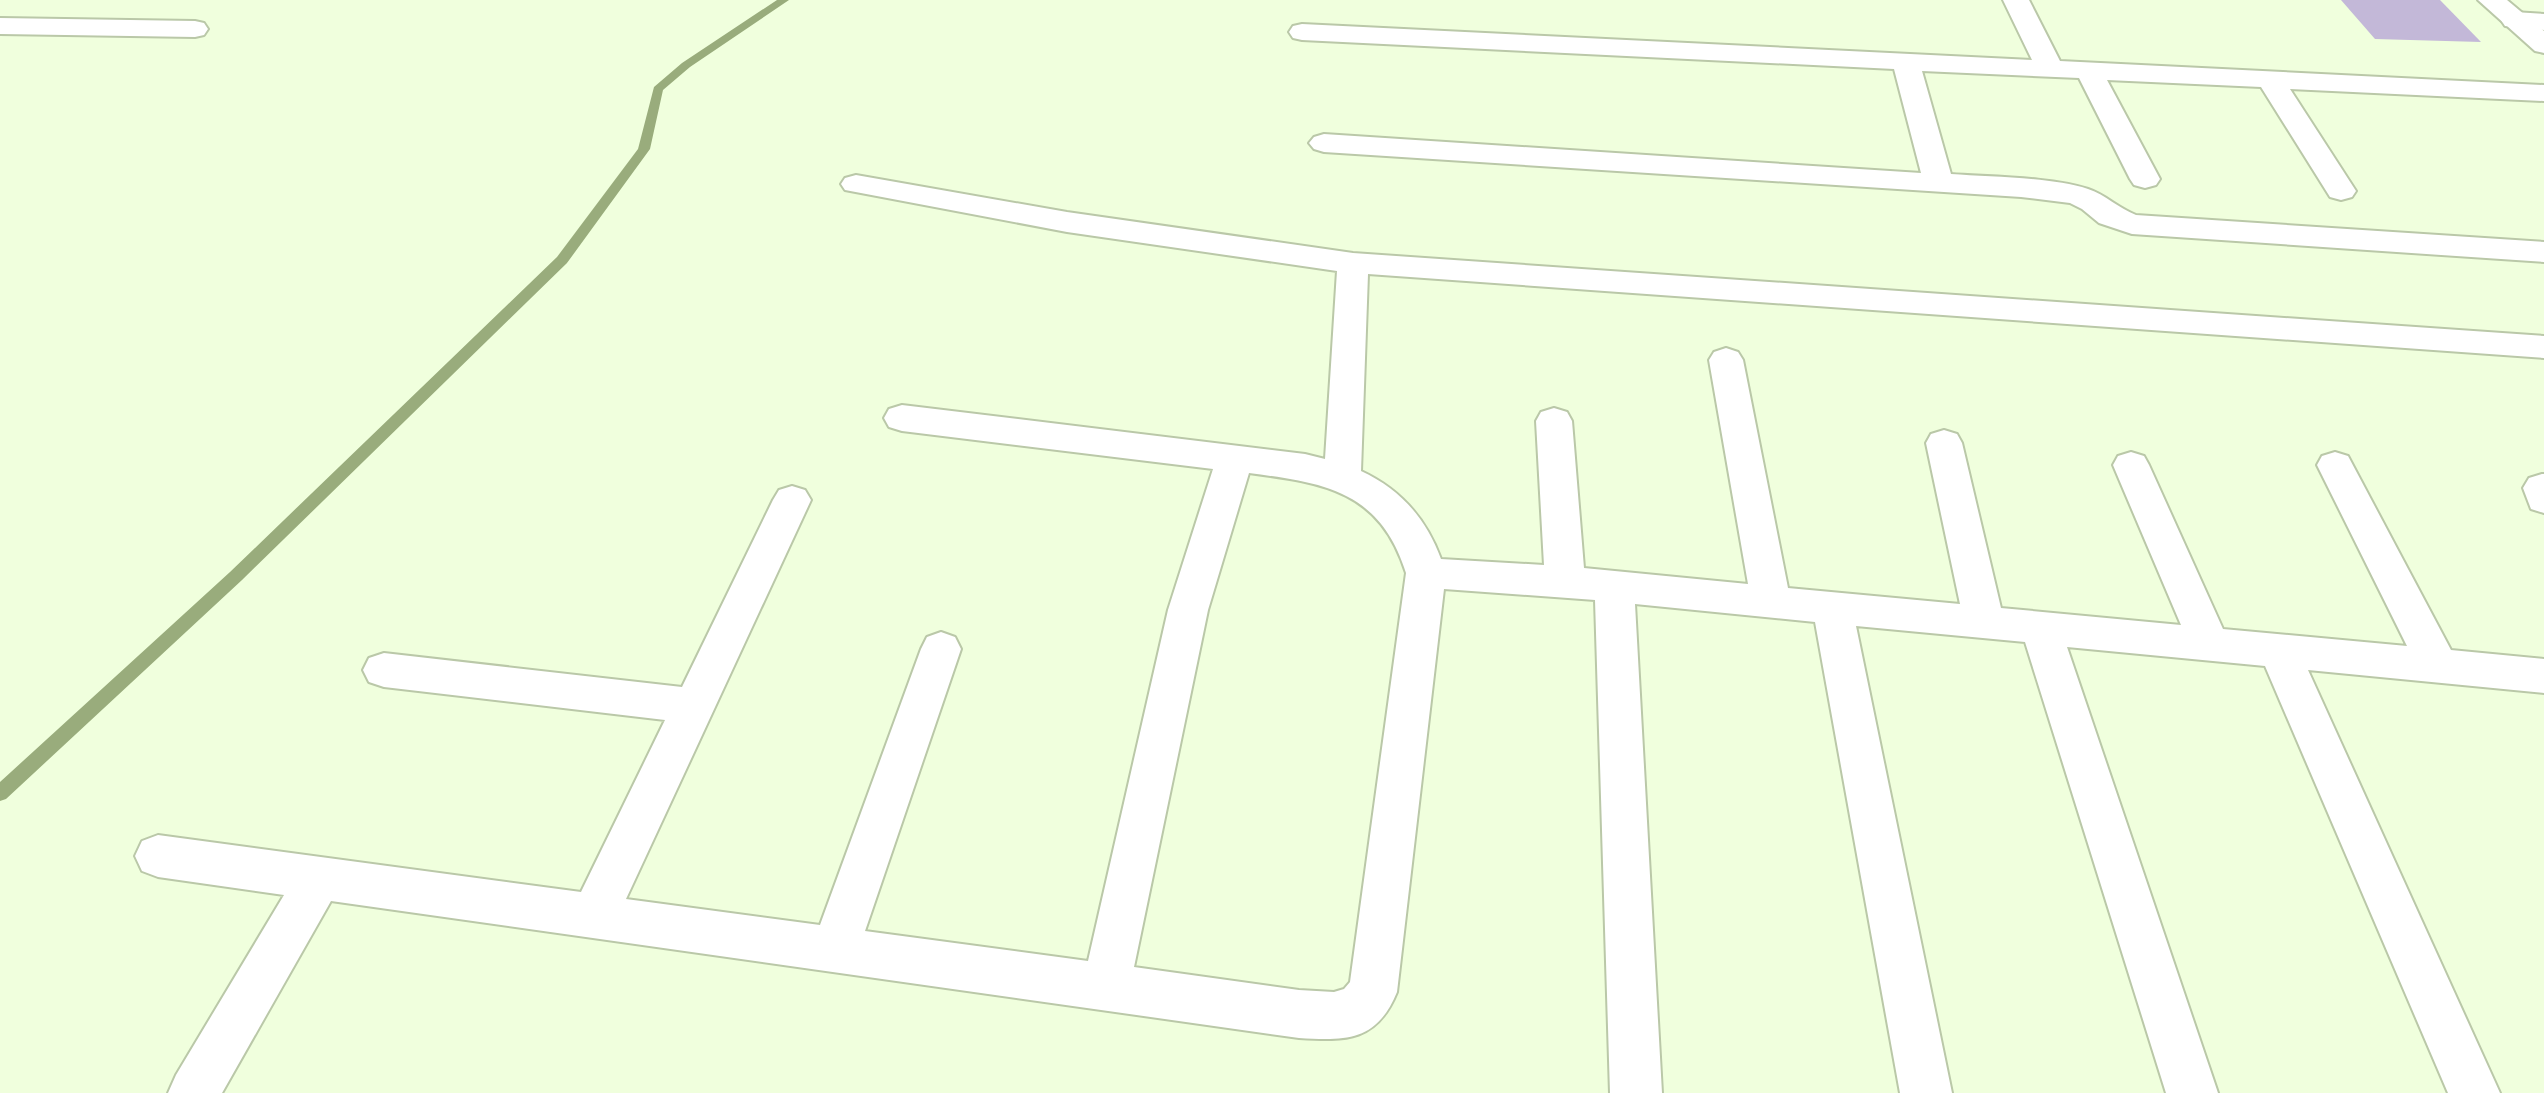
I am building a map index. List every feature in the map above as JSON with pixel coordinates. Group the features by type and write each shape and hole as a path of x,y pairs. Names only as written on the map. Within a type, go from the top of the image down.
{"street":[{"path":"2016,0 2050,69"},
{"path":"2491,0 2544,45"},
{"path":"2514,20 2544,22"},
{"path":"0,26 195,29"},
{"path":"1302,32 2544,93"},
{"path":"1906,62 1938,182"},
{"path":"2089,71 2145,179"},
{"path":"2270,80 2341,191"},
{"path":"1324,142 2032,189 2077,195 2092,202 2110,216 2132,225 2544,252"},
{"path":"856,184 1067,222 1353,263 2544,347"},
{"path":"1342,476 1353,263"},
{"path":"1726,360 1771,602"},
{"path":"158,856 1299,1014 1334,1016 1358,1010 1373,992 1426,573 1419,547 1405,523 1378,498 1342,476 1305,467 901,418"},
{"path":"1554,421 1565,582"},
{"path":"1944,443 1984,622"},
{"path":"1106,987 1188,610 1235,458"},
{"path":"2131,465 2210,644"},
{"path":"2335,465 2438,666"},
{"path":"2544,488 2544,499"},
{"path":"594,916 792,500"},
{"path":"1426,573 1565,582 2544,676"},
{"path":"1614,587 1636,1093"},
{"path":"1832,608 1926,1093"},
{"path":"2041,628 2192,1093"},
{"path":"835,950 941,649"},
{"path":"2280,651 2474,1093"},
{"path":"384,670 695,706"},
{"path":"194,1093 319,878"}],"building":[{"path":"2341,0 2440,0 2481,42 2375,39"}],"waterway":[{"path":"0,793 236,576 562,260 644,149 658,89 686,65 784,0"}]}
